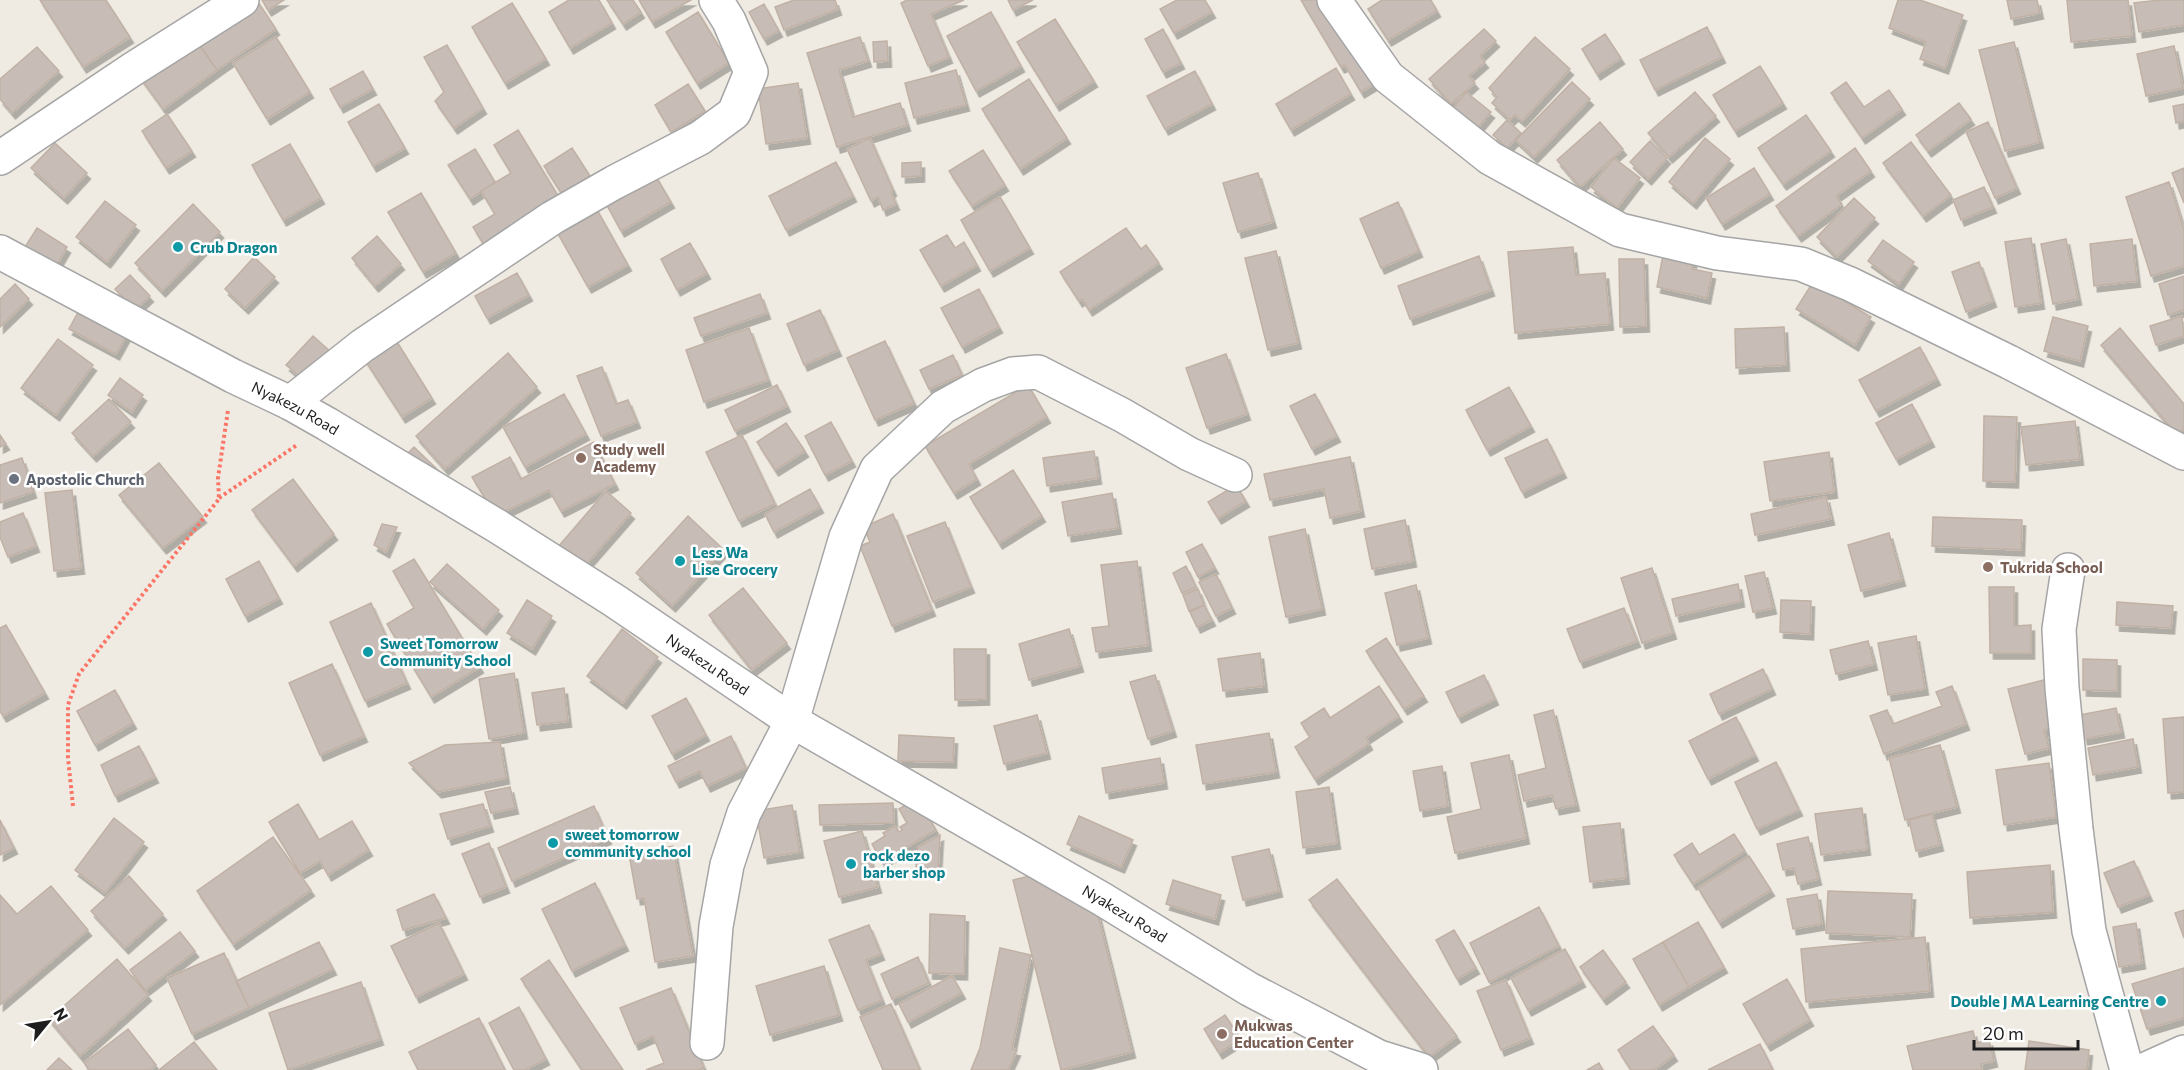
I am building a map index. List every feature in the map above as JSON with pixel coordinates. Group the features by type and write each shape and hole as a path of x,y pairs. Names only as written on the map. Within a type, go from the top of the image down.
{"street":[{"path":"0,158 242,0"},
{"path":"290,404 362,346 552,218 700,138 734,113 751,72 729,21 717,0"},
{"path":"1334,0 1388,76 1397,84 1490,158 1620,230 1717,253 1801,264 1850,284 2009,362 2184,453"},
{"name":"Nyakezu Road","path":"0,252 327,424 497,526 586,583 792,722 1102,899 1249,989 1379,1057 1421,1070"},
{"path":"707,1042 716,926 727,865 744,813 792,722 846,537 877,469 943,407 983,386 1013,374 1038,372 1122,415 1190,454 1235,475"},
{"path":"2068,570 2059,629 2062,688 2079,851 2089,931 2127,1070"},
{"path":"2144,1070 2184,1052"}],"path":[{"path":"219,499 218,478 232,376"},
{"path":"73,806 68,758 69,705 79,674 219,499 327,424"}],"building":[{"path":"40,0 106,0 130,37 83,67"},
{"path":"262,0 284,0 268,10"},
{"path":"569,0 599,0 612,23 570,48 549,12"},
{"path":"607,0 633,0 641,12 623,24"},
{"path":"639,0 691,0 652,22"},
{"path":"794,0 835,0 838,9 784,30 775,7"},
{"path":"907,0 964,0 931,14 949,57 928,66 901,3"},
{"path":"1008,0 1033,0 1013,10"},
{"path":"1177,0 1205,0 1212,12 1174,33 1160,9"},
{"path":"1301,0 1321,0 1379,81 1361,92 1345,65 1341,67"},
{"path":"1382,0 1431,0 1437,11 1388,40 1368,9"},
{"path":"1898,0 1920,0 1963,15 1945,68 1920,59 1926,42 1889,28"},
{"path":"2007,0 2037,0 2040,13 2011,19"},
{"path":"2067,0 2128,0 2132,36 2071,42"},
{"path":"2184,0 2184,25 2139,32 2134,3"},
{"path":"258,2 276,29 217,70 199,44"},
{"path":"512,3 546,59 505,83 472,27"},
{"path":"764,4 779,31 764,39 749,12"},
{"path":"698,12 729,63 697,83 666,32"},
{"path":"991,12 1021,66 976,91 947,36"},
{"path":"1055,19 1094,81 1056,105 1017,42"},
{"path":"1707,27 1722,57 1655,90 1640,60"},
{"path":"1163,29 1181,63 1163,72 1145,39"},
{"path":"1484,29 1496,41 1480,56 1485,62 1469,76 1475,83 1451,104 1429,79"},
{"path":"1605,34 1621,58 1597,74 1582,49"},
{"path":"276,37 310,92 267,119 233,63"},
{"path":"860,37 868,61 839,70 853,117 900,103 907,125 837,147 807,53"},
{"path":"1535,37 1570,69 1522,121 1515,115 1510,120 1492,103 1497,97 1489,88"},
{"path":"194,38 217,70 163,109 139,76"},
{"path":"887,41 888,61 874,62 873,42"},
{"path":"2014,42 2040,142 2005,151 1979,50"},
{"path":"447,45 483,108 454,128 435,101 444,92 424,57"},
{"path":"2174,46 2183,88 2146,96 2137,54"},
{"path":"37,47 59,71 12,113 0,99 0,79"},
{"path":"1760,66 1783,103 1735,131 1713,95"},
{"path":"1336,68 1351,94 1291,130 1276,104"},
{"path":"956,70 966,105 914,118 905,83"},
{"path":"363,71 373,89 340,107 330,89"},
{"path":"1195,71 1212,104 1165,129 1147,96"},
{"path":"1029,79 1067,138 1020,169 982,109"},
{"path":"1572,82 1590,99 1534,157 1516,140"},
{"path":"1846,82 1864,107 1889,90 1902,109 1862,138 1831,93"},
{"path":"798,83 807,138 766,144 758,89"},
{"path":"688,84 705,111 671,132 655,105"},
{"path":"1466,92 1491,112 1476,130 1452,110"},
{"path":"1695,92 1716,116 1669,157 1648,133"},
{"path":"1959,103 1971,119 1928,151 1916,135"},
{"path":"379,104 405,148 373,166 348,122"},
{"path":"2184,104 2184,121 2176,123 2173,106"},
{"path":"167,114 192,151 166,168 142,131"},
{"path":"1806,115 1831,151 1783,184 1758,148"},
{"path":"1507,120 1521,133 1507,148 1493,135"},
{"path":"1600,122 1623,149 1580,187 1557,160"},
{"path":"1988,122 2017,188 1995,198 1966,132"},
{"path":"518,130 560,199 484,245 473,227 495,214 481,191 511,173 494,145"},
{"path":"870,138 893,190 891,192 896,204 883,210 878,197 871,201 847,149"},
{"path":"1705,138 1730,159 1693,203 1669,182"},
{"path":"1650,141 1667,158 1648,179 1630,162"},
{"path":"1911,142 1951,195 1923,216 1883,163"},
{"path":"55,143 87,173 64,198 31,168"},
{"path":"290,144 321,198 283,220 252,165"},
{"path":"572,148 590,176 562,194 544,166"},
{"path":"1855,148 1871,171 1836,196 1842,204 1798,236 1776,206"},
{"path":"475,149 495,182 470,199 448,165"},
{"path":"983,150 1005,185 972,206 949,171"},
{"path":"1614,158 1640,178 1617,208 1591,187"},
{"path":"836,162 853,196 786,230 769,196"},
{"path":"921,162 921,176 902,177 902,163"},
{"path":"1754,168 1770,194 1722,224 1706,198"},
{"path":"2184,168 2184,203 2172,173"},
{"path":"652,170 671,202 621,231 603,198"},
{"path":"1258,173 1273,222 1238,232 1223,183"},
{"path":"2169,182 2184,230 2184,266 2151,276 2126,197"},
{"path":"1984,187 1993,207 1961,220 1953,200"},
{"path":"421,193 456,253 423,272 388,212"},
{"path":"1000,197 1030,248 990,271 961,220"},
{"path":"1854,198 1875,218 1837,257 1817,237"},
{"path":"105,201 136,225 107,262 76,237"},
{"path":"592,201 628,265 588,287 552,223"},
{"path":"1398,202 1419,251 1381,268 1360,219"},
{"name":"Crub Dragon","path":"193,204 220,232 162,291 135,263"},
{"path":"37,228 67,247 56,266 25,247"},
{"path":"1126,228 1141,249 1146,245 1159,263 1089,310 1082,299 1079,301 1060,272"},
{"path":"947,235 955,248 964,242 977,265 941,286 920,250"},
{"path":"377,236 401,264 375,286 352,258"},
{"path":"2031,238 2041,303 2015,307 2005,242"},
{"path":"2066,239 2078,299 2053,304 2041,244"},
{"path":"2132,239 2137,281 2094,286 2090,244"},
{"path":"1883,240 1914,262 1899,284 1868,261"},
{"path":"690,243 707,273 677,290 661,259"},
{"path":"1573,247 1576,275 1605,273 1610,324 1515,333 1508,252"},
{"path":"1276,251 1298,343 1268,350 1245,258"},
{"path":"1663,255 1693,261 1692,269 1712,273 1707,298 1657,287"},
{"path":"1479,256 1491,290 1410,319 1398,286"},
{"path":"254,257 275,277 245,308 225,289"},
{"path":"1619,259 1644,259 1646,326 1620,327"},
{"path":"1979,262 1993,301 1966,312 1952,272"},
{"path":"517,273 529,295 487,318 475,296"},
{"path":"130,275 150,296 135,310 115,289"},
{"path":"2184,276 2184,310 2168,315 2159,284"},
{"path":"1813,282 1871,317 1855,345 1796,309"},
{"path":"15,284 29,299 0,327 0,299"},
{"path":"979,289 999,327 962,347 941,308"},
{"path":"760,294 767,313 701,336 694,318"},
{"path":"83,303 130,329 116,354 69,329"},
{"path":"820,310 838,350 804,365 787,324"},
{"path":"2182,316 2184,336 2156,345 2150,326"},
{"path":"2053,317 2088,326 2080,361 2044,351"},
{"path":"1784,327 1786,365 1736,368 1735,329"},
{"path":"749,328 768,380 704,402 686,350"},
{"path":"2120,328 2184,404 2184,429 2177,435 2101,345"},
{"path":"392,334 432,398 402,417 361,354"},
{"path":"313,336 331,352 305,381 286,365"},
{"path":"58,339 93,365 56,415 21,388"},
{"path":"885,341 914,403 875,420 847,358"},
{"path":"1920,347 1937,379 1876,411 1859,380"},
{"path":"508,353 537,387 445,469 416,436"},
{"path":"1226,354 1247,414 1207,428 1186,368"},
{"path":"953,355 962,375 929,389 920,370"},
{"path":"602,367 616,404 628,400 637,422 601,436 577,376"},
{"path":"120,378 143,395 132,412 108,395"},
{"path":"777,385 787,406 735,431 725,410"},
{"path":"1028,385 1047,417 969,464 977,479 954,493 925,446"},
{"path":"1509,387 1531,426 1487,450 1466,410"},
{"path":"564,394 586,434 525,467 503,427"},
{"path":"1315,394 1337,436 1312,449 1290,406"},
{"path":"109,399 131,422 93,456 72,433"},
{"path":"1912,404 1931,441 1896,459 1876,423"},
{"path":"1984,416 2017,417 2015,482 1983,481"},
{"path":"2075,421 2080,459 2026,465 2021,427"},
{"path":"831,422 852,461 825,475 805,436"},
{"path":"786,423 805,451 775,470 757,442"},
{"path":"0,435 6,444 0,447"},
{"path":"742,435 775,504 739,521 706,452"},
{"path":"1547,439 1563,472 1522,492 1505,458"},
{"name":"Study well Academy","path":"594,442 615,484 561,511 549,490 496,516 472,477 510,457 521,479"},
{"path":"414,447 442,474 404,457"},
{"path":"1094,451 1098,478 1047,486 1043,458"},
{"path":"1829,452 1834,492 1770,501 1764,462"},
{"path":"1350,457 1361,511 1330,518 1324,489 1270,500 1264,474"},
{"name":"Apostolic Church","path":"22,458 33,492 0,503 0,465"},
{"path":"159,463 203,517 163,548 119,495"},
{"path":"1013,470 1042,516 999,543 970,497"},
{"path":"293,479 334,534 294,566 252,510"},
{"path":"1236,485 1246,501 1218,518 1208,502"},
{"path":"810,489 820,507 774,532 765,514"},
{"path":"72,490 81,568 54,571 45,493"},
{"path":"606,491 631,513 583,568 558,547"},
{"path":"1112,493 1118,528 1068,536 1062,502"},
{"path":"1826,497 1831,519 1755,535 1751,514"},
{"path":"23,513 36,546 8,557 0,537 0,522"},
{"path":"893,514 932,610 892,626 860,546 870,542 864,527"},
{"name":"Less Wa Lise Grocery","path":"688,516 724,550 672,606 636,573"},
{"path":"1933,517 2022,520 2021,550 1932,546"},
{"path":"1405,520 1413,561 1372,569 1364,529"},
{"path":"945,522 971,587 933,602 907,536"},
{"path":"382,524 397,527 386,552 374,545"},
{"path":"1305,529 1322,609 1286,617 1269,537"},
{"path":"1889,533 1902,580 1861,591 1848,545"},
{"path":"1202,544 1215,568 1198,577 1186,552"},
{"path":"414,559 480,667 431,697 387,624 414,608 393,571"},
{"path":"259,561 279,598 245,616 226,579"},
{"path":"1137,561 1148,645 1096,652 1092,628 1109,626 1101,565"},
{"name":"sweet tomorrow community school","path":"447,564 499,610 483,629 430,582"},
{"path":"1186,566 1196,587 1182,593 1173,573"},
{"path":"1652,568 1673,633 1642,643 1621,578"},
{"path":"1764,572 1773,608 1753,612 1745,576"},
{"path":"1216,574 1232,608 1216,616 1199,582"},
{"path":"1738,584 1741,601 1676,616 1672,599"},
{"path":"1416,585 1428,638 1397,645 1385,593"},
{"path":"1989,587 2014,587 2014,626 2031,625 2031,653 1990,653"},
{"path":"743,588 787,643 752,670 709,615"},
{"path":"1198,589 1204,605 1189,611 1183,595"},
{"name":"sweet tomorrow community school","path":"527,600 552,616 532,649 507,633"},
{"path":"1781,600 1811,601 1810,634 1780,632"},
{"path":"2117,602 2173,606 2171,628 2116,625"},
{"name":"Sweet Tomorrow Community School","path":"371,603 407,683 365,701 330,622"},
{"path":"1204,605 1212,620 1197,627 1190,612"},
{"path":"1624,608 1637,641 1580,662 1567,629"},
{"path":"6,625 45,693 3,716 0,711 0,628"},
{"path":"622,629 658,657 623,703 587,676"},
{"path":"1069,629 1080,666 1029,680 1019,644"},
{"path":"1916,636 1925,689 1888,695 1878,643"},
{"path":"1386,638 1424,696 1404,709 1366,651"},
{"path":"1868,641 1874,664 1836,674 1830,650"},
{"path":"954,649 986,649 986,699 955,700"},
{"path":"1260,653 1264,686 1223,691 1218,659"},
{"path":"2083,659 2117,660 2117,691 2083,690"},
{"path":"332,664 364,736 320,755 289,683"},
{"path":"1763,669 1772,689 1719,714 1710,694"},
{"name":"sweet tomorrow community school","path":"514,673 524,733 489,739 479,679"},
{"path":"1155,675 1173,731 1148,739 1130,682"},
{"path":"1484,675 1495,699 1458,717 1446,692"},
{"path":"2044,680 2056,727 2044,730 2049,748 2025,754 2008,689"},
{"path":"1379,686 1399,716 1366,738 1369,744 1315,779 1295,747 1310,737 1301,723 1324,708 1330,718"},
{"path":"1952,686 1966,724 1884,754 1870,716 1887,710 1893,724 1942,706 1936,692"},
{"name":"sweet tomorrow community school","path":"564,688 568,721 537,725 532,693"},
{"path":"115,690 133,723 95,745 77,711"},
{"path":"686,698 706,735 672,754 652,716"},
{"path":"2116,708 2121,732 2084,739 2079,715"},
{"path":"1553,710 1576,805 1556,809 1552,795 1524,801 1518,775 1546,768 1534,715"},
{"path":"1037,715 1047,753 1004,764 994,726"},
{"path":"1736,717 1755,755 1708,779 1689,741"},
{"path":"2184,717 2184,792 2168,793 2163,719"},
{"path":"1269,733 1276,772 1203,784 1196,745"},
{"path":"899,735 954,738 953,762 898,761"},
{"name":"sweet tomorrow community school","path":"731,736 746,768 707,786 700,771 676,782 668,766"},
{"path":"2133,739 2138,767 2093,775 2088,748"},
{"path":"500,742 506,778 438,792 409,763 445,745"},
{"path":"1940,745 1957,807 1905,820 1889,758"},
{"path":"139,746 155,777 115,796 101,765"},
{"path":"1509,755 1526,838 1455,853 1447,817 1481,809 1471,763"},
{"path":"1160,758 1164,783 1106,793 1102,768"},
{"path":"1776,762 1799,810 1757,829 1735,782"},
{"path":"2049,763 2056,817 2004,825 1996,770"},
{"path":"1442,766 1448,806 1420,811 1413,771"},
{"path":"510,787 515,808 491,813 485,792"},
{"path":"1329,787 1337,843 1303,848 1296,792"},
{"path":"917,798 936,830 882,862 872,844 885,836 883,833 895,826 899,832 902,830 900,827 907,823 899,809"},
{"path":"893,803 894,823 820,825 819,805"},
{"path":"298,804 319,840 352,821 369,850 328,875 320,861 300,873 269,822"},
{"path":"483,804 490,826 448,839 440,814"},
{"path":"792,805 800,852 764,858 756,811"},
{"name":"sweet tomorrow community school","path":"594,806 608,838 512,881 498,848"},
{"path":"1862,808 1867,849 1821,855 1815,814"},
{"path":"1932,814 1940,845 1916,851 1909,820"},
{"path":"1079,816 1133,840 1121,867 1067,844"},
{"path":"114,818 144,842 105,893 75,870"},
{"path":"0,820 14,848 0,855"},
{"path":"1620,823 1626,878 1590,882 1583,827"},
{"name":"rock dezo barber shop","path":"862,831 878,887 839,897 824,841"},
{"path":"1734,834 1745,851 1693,884 1674,855 1692,843 1699,855"},
{"name":"rock dezo barber shop","path":"940,835 938,870 916,867 918,847"},
{"path":"273,837 311,890 233,944 197,891"},
{"path":"1808,837 1818,879 1798,884 1794,868 1783,870 1777,844"},
{"path":"489,843 506,887 480,897 462,854"},
{"path":"673,846 693,956 655,962 644,898 637,899 629,854"},
{"path":"1269,849 1279,891 1243,900 1232,857"},
{"path":"1749,856 1771,890 1719,922 1698,888"},
{"path":"2134,861 2149,895 2118,907 2104,873"},
{"path":"2050,865 2053,912 1970,918 1967,872"},
{"path":"1033,875 1097,911 1132,1052 1061,1070 1013,880"},
{"path":"129,876 163,914 125,948 91,911"},
{"path":"1337,879 1457,1036 1429,1057 1309,900"},
{"path":"1173,880 1221,895 1215,919 1166,904"},
{"path":"595,883 625,945 572,971 542,909"},
{"path":"51,886 88,930 0,1005 0,895 17,914"},
{"path":"1828,891 1912,894 1910,937 1826,933"},
{"path":"434,894 446,918 403,930 397,910"},
{"path":"1817,894 1822,924 1793,929 1787,899"},
{"path":"1539,907 1559,946 1489,982 1470,943"},
{"path":"2184,910 2184,938 2175,913"},
{"path":"930,914 965,916 964,974 929,973"},
{"path":"1698,922 1724,967 1689,987 1663,942"},
{"path":"439,923 464,974 416,997 391,946"},
{"name":"Double J MA Learning Centre","path":"2136,923 2142,963 2119,967 2113,927"},
{"path":"869,925 881,954 866,960 882,1000 858,1010 829,940"},
{"path":"1454,930 1476,968 1457,979 1436,940"},
{"path":"180,932 195,951 145,990 130,970"},
{"path":"1925,937 1930,991 1806,1002 1801,949"},
{"path":"319,942 333,969 249,1008 236,981"},
{"path":"1663,942 1689,987 1659,1005 1633,959"},
{"path":"1000,948 1031,955 1012,1049 1017,1050 1008,1070 971,1070 980,1048"},
{"path":"1565,949 1582,981 1528,1010 1511,978"},
{"path":"1603,950 1626,982 1603,999 1580,967"},
{"path":"224,953 249,1008 192,1034 167,978"},
{"path":"918,957 929,983 892,999 881,974"},
{"path":"117,959 148,995 80,1056 49,1019"},
{"path":"549,960 623,1070 582,1070 521,979"},
{"path":"824,966 839,1015 770,1035 756,986"},
{"name":"Double J MA Learning Centre","path":"2184,968 2184,1018 2147,1029 2132,984"},
{"path":"952,976 962,993 908,1022 899,1004"},
{"path":"1787,979 1810,1020 1767,1045 1743,1004"},
{"path":"1506,980 1530,1038 1501,1050 1477,991"},
{"path":"361,982 380,1039 288,1070 269,1013"},
{"path":"671,988 704,1068 699,1070 646,1070 664,1063 653,1036 635,1044 620,1008"},
{"path":"891,1004 920,1070 883,1070 860,1017"},
{"path":"519,1007 546,1059 525,1070 514,1070 489,1023"},
{"name":"Mukwas Education Center","path":"1225,1015 1241,1039 1219,1053 1204,1029"},
{"path":"479,1018 505,1070 418,1070 409,1052"},
{"path":"1653,1026 1674,1055 1654,1070 1631,1070 1618,1050"},
{"path":"128,1029 156,1065 150,1070 89,1070 84,1063"},
{"path":"1973,1031 1976,1043 1989,1040 1994,1061 1981,1064 1982,1070 1913,1070 1907,1046"},
{"path":"2029,1041 2089,1050 2087,1070 2025,1070"},
{"path":"194,1042 217,1070 159,1070"},
{"path":"1760,1044 1773,1070 1708,1070"},
{"path":"59,1058 72,1070 47,1070"},
{"path":"1599,1063 1603,1070 1587,1070"}],"place":[{"name":"Crub Dragon","path":"178,247"},
{"name":"Study well Academy","path":"581,458"},
{"name":"Apostolic Church","path":"14,479"},
{"name":"Less Wa Lise Grocery","path":"680,561"},
{"name":"Tukrida School","path":"1988,567"},
{"name":"Sweet Tomorrow Community School","path":"368,652"},
{"name":"sweet tomorrow community school","path":"553,843"},
{"name":"rock dezo barber shop","path":"851,864"},
{"name":"Double J MA Learning Centre","path":"2161,1001"},
{"name":"Mukwas Education Center","path":"1222,1034"}]}
